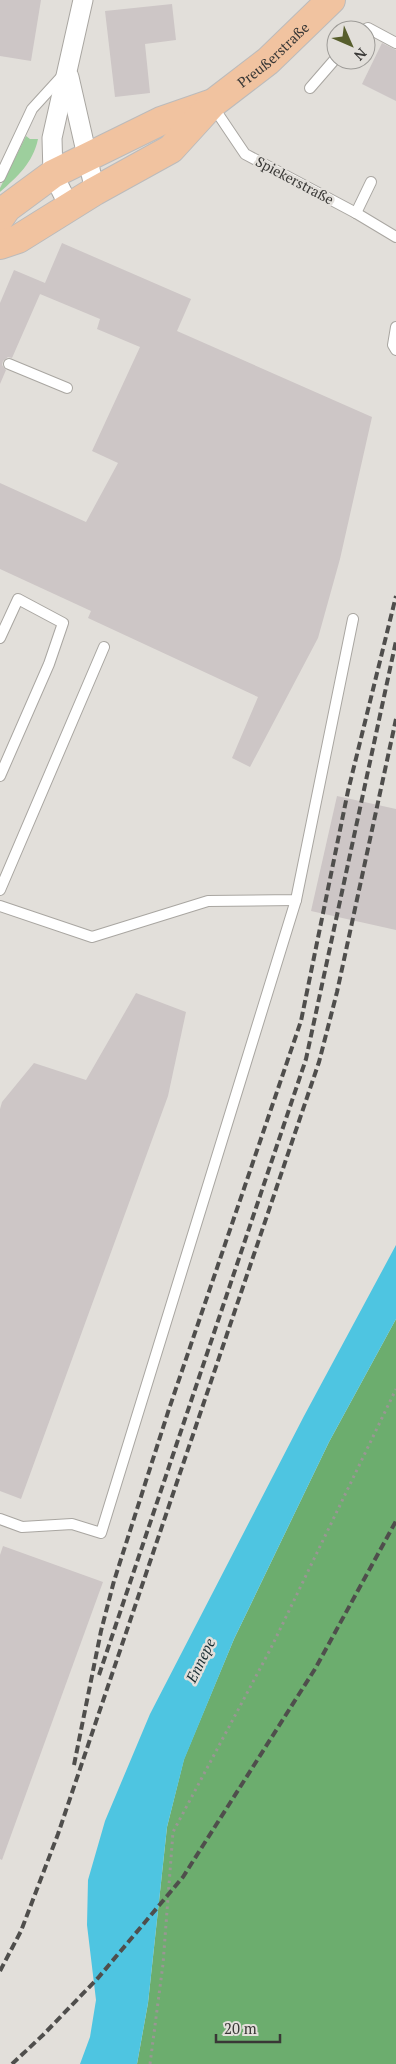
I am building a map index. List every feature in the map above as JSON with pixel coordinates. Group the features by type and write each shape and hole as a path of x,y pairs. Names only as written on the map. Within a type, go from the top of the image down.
{"main road":[{"name":"Preußerstraße","path":"0,245 18,239 69,206 171,149 212,104 268,60 331,0"},
{"name":"Preußerstraße","path":"0,218 7,208 53,174 160,121 212,104"}],"street":[{"path":"69,206 53,174 52,138 83,0"},
{"path":"68,71 95,191"}],"lane":[{"path":"376,32 396,43"},
{"path":"310,88 326,70"},
{"path":"0,178 32,109 68,71"},
{"name":"Spiekerstraße","path":"212,104 245,154 356,213 396,237"},
{"path":"356,213 371,182"},
{"path":"396,328 393,345 396,350"},
{"path":"9,364 67,388"},
{"path":"0,638 18,600 63,623 49,664 0,776"},
{"path":"0,1519 22,1527 72,1524 101,1533 296,900 352,619"},
{"path":"0,890 104,647"},
{"path":"0,906 92,937 208,901 296,900"}],"path":[{"path":"150,2064 163,1964 173,1832 271,1648 396,1389"}],"green space":[{"path":"26,136 30,139 38,139 36,148 18,175 0,192 0,188"},
{"path":"396,1319 396,2064 137,2064 148,2003 167,1827 184,1759 234,1639 329,1442"}],"water":[{"name":"Ennepe","path":"396,1245 396,1319 329,1442 234,1639 184,1760 167,1827 148,2003 137,2064 80,2064 90,2037 96,2000 87,1925 88,1880 105,1821 150,1714 304,1416"}],"building":[{"path":"0,0 41,0 31,61 0,56"},
{"path":"172,4 176,40 145,44 150,93 115,97 105,11"},
{"path":"382,43 396,50 396,101 362,84 369,70 376,70 376,55"},
{"path":"62,243 191,299 177,331 372,417 340,559 318,638 250,767 232,758 258,697 88,618 91,611 0,569 0,483 86,522 118,463 92,451 140,347 97,329 100,319 40,294 12,358 8,357 3,361 2,365 6,370 0,384 0,303 14,270 45,283"},
{"path":"337,796 396,809 396,930 311,911"},
{"path":"136,993 186,1012 168,1096 21,1499 0,1491 0,1109 2,1102 34,1063 86,1080"},
{"path":"3,1546 103,1582 2,1860 0,1859 0,1555"}],"railway":[{"path":"74,1765 101,1631 114,1581 169,1409 301,1021 348,791 396,596"},
{"path":"99,1675 306,1059 396,641"},
{"path":"0,1971 21,1931 58,1834 319,1062 337,992 396,719"},
{"path":"12,2064 98,1978 183,1877 315,1669 396,1521"}]}
